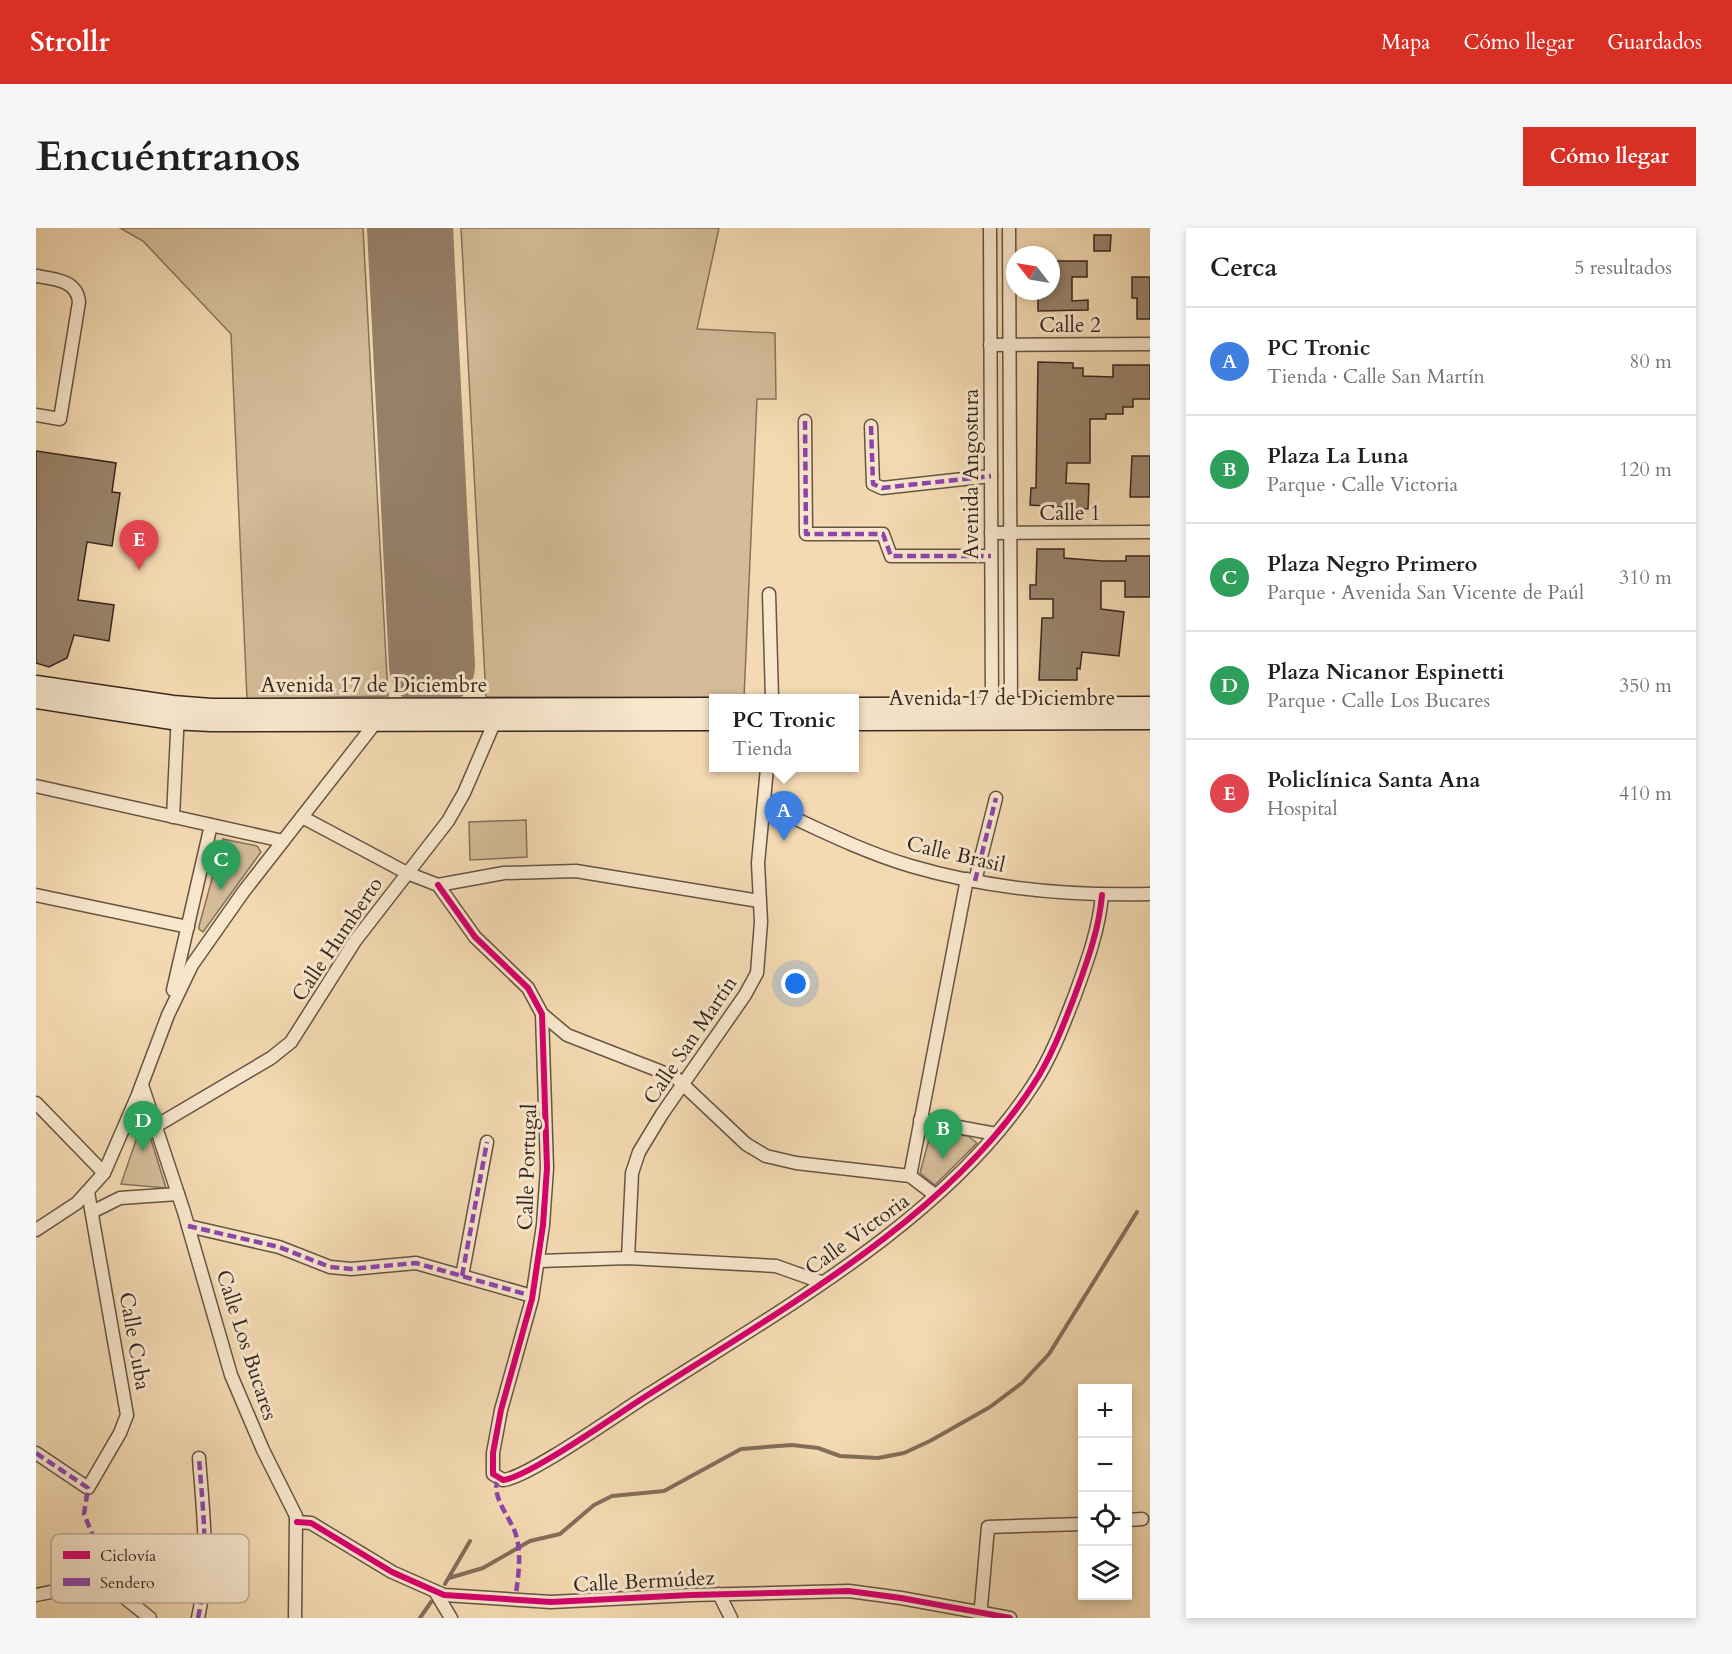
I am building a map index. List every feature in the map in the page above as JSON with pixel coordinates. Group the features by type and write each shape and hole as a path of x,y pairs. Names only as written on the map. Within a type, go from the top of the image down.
{"street":[{"name":"Avenida Angostura","path":"990,228 992,713"},
{"name":"Avenida Angostura","path":"1009,228 1011,713"},
{"path":"36,276 71,285 78,294 78,311 60,418 36,415"},
{"name":"Calle 2","path":"990,345 1150,344"},
{"path":"805,421 806,534 883,534 891,556 991,556"},
{"path":"872,426 873,484 882,488 991,476"},
{"name":"Calle 1","path":"991,533 1150,532"},
{"path":"769,594 772,694"},
{"name":"Avenida 17 de Diciembre","path":"36,685 178,713 709,707"},
{"name":"Avenida 17 de Diciembre","path":"36,699 178,713 376,722 709,721"},
{"name":"Avenida 17 de Diciembre","path":"859,707 1011,713 1150,706"},
{"path":"173,817 178,713"},
{"name":"Avenida 17 de Diciembre","path":"859,721 992,713"},
{"name":"Avenida 17 de Diciembre","path":"1011,713 1150,720"},
{"path":"168,1015 209,938 376,722"},
{"name":"Calle Humberto","path":"156,1126 284,1049 298,1032 341,961 454,811 495,722"},
{"name":"Calle San Martín","path":"628,1257 635,1162 648,1137 755,980 760,955 758,863 767,772"},
{"path":"36,786 283,841"},
{"path":"909,1176 971,880 996,798"},
{"name":"Calle Brasil","path":"764,804 892,859 971,880 1040,892 1102,895 1150,894"},
{"path":"302,817 407,873 438,885 504,873 576,871 759,901"},
{"path":"36,1230 61,1215 88,1192 104,1173 142,1085 168,1015 212,825"},
{"name":"Calle Portugal","path":"438,885 475,937 528,988 542,1014 547,1168 539,1262 495,1442 492,1469 498,1479"},
{"path":"36,895 188,927"},
{"name":"Calle Victoria","path":"498,1479 508,1480 521,1474 821,1282 874,1247 935,1195 996,1134 1034,1083 1052,1049 1097,930 1102,895"},
{"path":"542,1014 567,1035 667,1073 684,1084 746,1144 766,1156 796,1163 909,1176 935,1195"},
{"name":"Calle Los Bucares","path":"142,1085 188,1226 231,1375 297,1522 296,1618"},
{"path":"36,1103 104,1173"},
{"path":"920,1120 996,1134"},
{"path":"462,1276 487,1142"},
{"name":"Calle Cuba","path":"36,1453 88,1488 120,1433 127,1415 88,1192"},
{"path":"92,1212 120,1198 178,1194"},
{"path":"188,1226 279,1247 340,1269 416,1263 532,1296"},
{"path":"539,1262 628,1257 776,1266 821,1282"},
{"path":"199,1458 205,1534"},
{"path":"1132,1521 1142,1520"},
{"name":"Calle Bermúdez","path":"297,1522 311,1523 392,1572 436,1593 551,1602 718,1594 849,1591 981,1615 1010,1618"},
{"path":"981,1615 988,1527 1078,1524"},
{"path":"36,1595 51,1592"},
{"path":"436,1593 451,1618"},
{"path":"718,1594 731,1618"},
{"path":"131,1603 150,1618"},
{"path":"198,1618 201,1603"}],"shaded area":[{"path":"120,228 363,228 388,696 247,699 231,334 143,241"},
{"path":"461,228 719,228 697,329 775,333 776,399 757,399 744,694 709,694 709,698 486,697"},
{"path":"526,820 527,857 470,860 469,822"},
{"path":"223,839 257,846 261,852 203,932 199,926"},
{"path":"144,1117 166,1188 121,1184"},
{"path":"931,1132 968,1136 977,1143 935,1185 920,1173"}],"building":[{"path":"1094,235 1111,235 1110,251 1094,251"},
{"path":"1060,261 1087,261 1087,277 1072,277 1072,301 1088,300 1088,310 1038,311 1038,300 1060,300"},
{"path":"1132,277 1150,277 1150,319 1137,319 1137,298 1132,298"},
{"path":"1038,362 1073,363 1073,368 1083,368 1083,376 1113,377 1113,365 1150,365 1150,399 1133,399 1133,407 1123,407 1123,414 1106,414 1106,419 1090,419 1090,463 1067,463 1066,483 1089,484 1088,509 1030,505 1031,488 1036,488"},
{"path":"36,451 116,463 112,492 120,493 112,546 87,542 78,600 114,605 109,641 74,635 67,658 49,667 36,663"},
{"path":"1132,456 1150,456 1150,497 1130,497"},
{"path":"1037,549 1064,549 1064,558 1102,561 1126,561 1126,556 1150,556 1150,597 1125,597 1125,581 1101,581 1101,609 1124,612 1119,656 1082,652 1080,669 1077,668 1077,680 1039,680 1042,618 1053,618 1053,599 1030,599 1030,585 1036,585"}],"waterway":[{"path":"449,1578 483,1568 530,1541 560,1534 594,1505 612,1496 664,1491 741,1449 792,1445 818,1448 840,1456 878,1458 904,1453 930,1441 990,1407 1022,1383 1049,1354 1137,1212"},
{"path":"445,1584 470,1541"},
{"path":"420,1618 431,1602"}],"runway":[{"path":"410,228 432,666"}],"marked path":[{"path":"805,421 806,534 883,534 891,556 991,556"},
{"path":"871,426 873,484 882,488 991,476"},
{"path":"975,881 996,798"},
{"path":"462,1276 487,1142"},
{"path":"188,1226 279,1247 330,1267 351,1269 416,1263 532,1296"},
{"path":"36,1453 88,1488 84,1514 92,1534"},
{"path":"199,1458 204,1534"},
{"path":"498,1479 496,1486 499,1500 518,1543 519,1567 515,1600"},
{"path":"198,1618 201,1603"}],"cycle path":[{"path":"438,885 475,937 528,988 542,1014 547,1168 543,1225 532,1299 501,1410 493,1453 493,1474 503,1480 533,1468 576,1442 807,1294 909,1219 956,1177 998,1133 1033,1085 1045,1064 1066,1018 1088,958 1102,895"},
{"path":"297,1522 311,1523 392,1572 444,1595 551,1602 691,1595 849,1591 1010,1618"}],"place":[{"name":"Policlínica Santa Ana","path":"139,570"},
{"name":"PC Tronic","path":"784,841"},
{"name":"Plaza Negro Primero","path":"221,890"},
{"name":"Plaza Nicanor Espinetti","path":"143,1151"},
{"name":"Plaza La Luna","path":"943,1159"}]}
